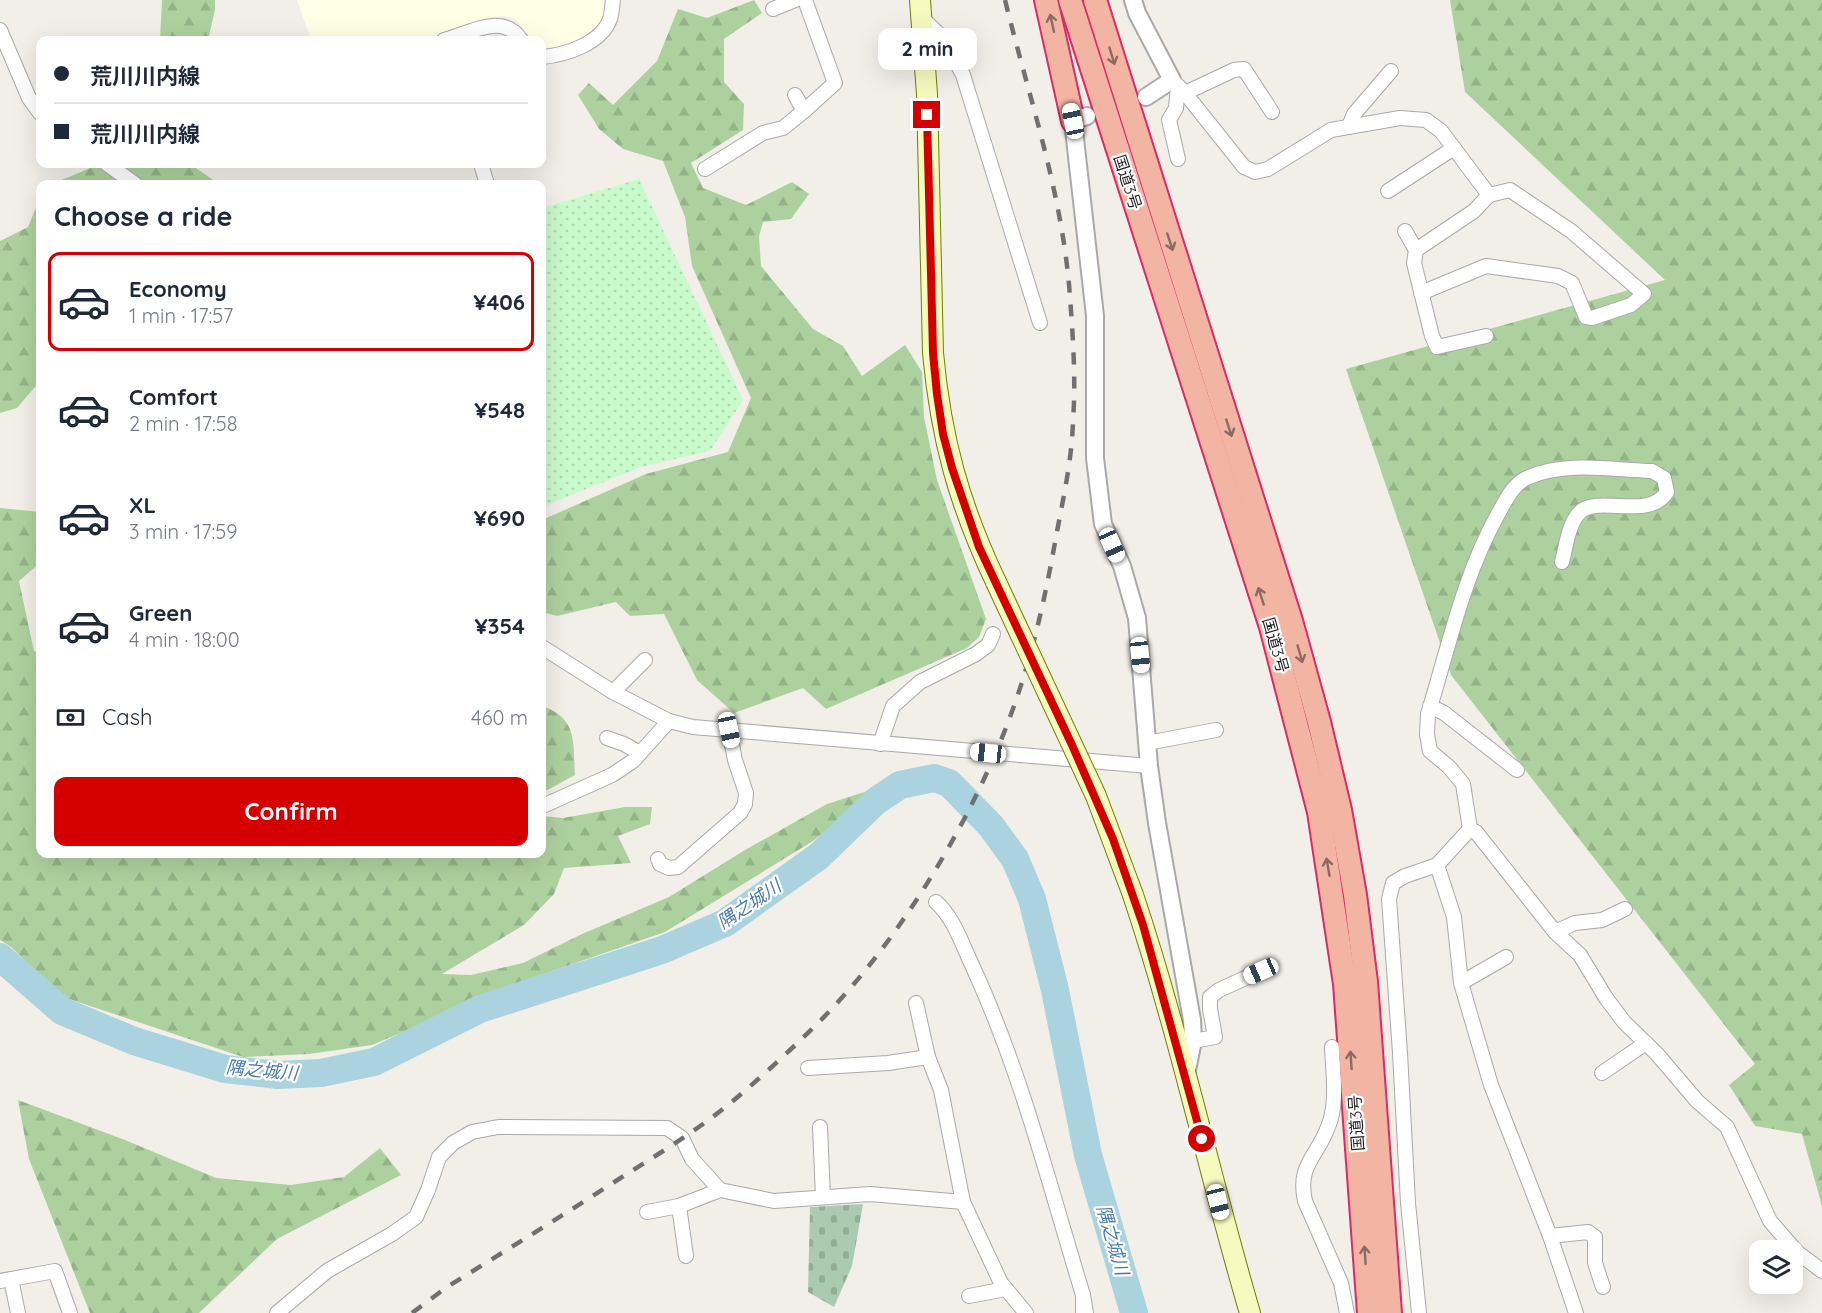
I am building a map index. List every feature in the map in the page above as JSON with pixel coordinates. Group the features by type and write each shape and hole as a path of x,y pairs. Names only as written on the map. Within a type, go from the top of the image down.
{"highway":[{"path":"1046,0 1080,118"},
{"name":"国道3号","path":"1070,0 1271,627 1319,812 1345,984 1369,1313"},
{"name":"国道3号","path":"1095,0 1291,621 1340,810 1355,895 1365,982 1390,1313"}],"main road":[{"path":"921,9 927,94 933,353 943,434 979,547 1096,796 1133,895 1186,1076 1250,1313"}],"street":[{"path":"546,56 577,50 597,36 610,20 613,0"},
{"path":"773,9 795,0"},
{"path":"705,169 763,133 783,128 835,83 805,0"},
{"path":"1133,0 1137,13 1178,86 1244,167 1254,172 1268,169 1331,130 1400,118 1426,120 1441,131 1489,195"},
{"path":"921,9 944,39 963,75 1040,323"},
{"path":"457,36 492,25 506,26 519,36"},
{"path":"0,30 28,98 36,108"},
{"path":"1146,97 1244,69 1272,112"},
{"path":"1348,126 1354,114 1391,71"},
{"path":"1178,86 1176,108 1169,120 1178,159"},
{"path":"795,95 804,111"},
{"path":"1080,118 1095,316 1096,469 1103,524 1122,566 1137,618 1149,766 1192,1020 1193,1041 1186,1076"},
{"path":"1388,191 1454,148"},
{"path":"113,168 129,180"},
{"path":"1416,250 1474,211 1489,195 1510,190 1571,231 1644,294 1631,305 1592,318 1586,317 1572,283 1558,276 1486,266 1421,292"},
{"path":"1405,231 1416,250 1414,263 1432,336 1437,347 1486,336"},
{"path":"1470,829 1463,784 1430,750 1426,734 1430,706 1467,580 1481,543 1511,490 1526,478 1545,471 1568,468 1652,471 1664,478 1667,492 1662,500 1625,507 1592,506 1580,511 1573,523 1562,562"},
{"path":"880,744 893,705 920,682 976,654 988,645 993,634"},
{"path":"546,650 613,692 669,721 693,727 1149,766"},
{"path":"613,692 645,660"},
{"path":"1430,706 1444,713 1517,770"},
{"path":"546,805 612,776 633,761 669,721"},
{"path":"658,859 660,864 669,868 678,867 740,813 745,804 746,793 735,760 729,730"},
{"path":"1147,742 1216,730"},
{"path":"607,738 640,753"},
{"path":"1419,1313 1408,1203 1389,899 1393,884 1405,876 1437,865 1470,829"},
{"path":"1470,829 1476,831 1555,932 1580,956 1624,1022 1646,1043 1697,1101 1727,1127 1770,1221 1797,1252 1822,1270"},
{"path":"1437,865 1454,917 1461,983 1491,1085 1550,1236 1576,1313"},
{"path":"936,902 946,911 1010,1056 1083,1295 1085,1313"},
{"path":"1555,932 1575,923 1602,920 1625,909"},
{"path":"1461,983 1506,957"},
{"path":"1193,1041 1215,1037 1210,997 1219,990 1261,971"},
{"path":"916,1004 928,1057 941,1090 963,1202 1001,1283 1026,1313"},
{"path":"1602,1073 1646,1043"},
{"path":"1332,1047 1333,1103 1329,1126 1303,1176 1302,1187 1305,1201 1341,1283 1347,1313"},
{"path":"808,1068 888,1063 928,1057"},
{"path":"820,1127 823,1197"},
{"path":"277,1313 327,1271 392,1234 416,1217 439,1157 453,1143 472,1132 498,1128 667,1128 682,1138 692,1160 720,1190"},
{"path":"646,1212 679,1206 720,1190 774,1201 870,1194 963,1202"},
{"path":"679,1206 686,1256"},
{"path":"1550,1236 1588,1232 1595,1238 1595,1263 1603,1287"},
{"path":"18,1313 5,1280 55,1271 70,1313"},
{"path":"969,1296 1006,1289"}],"shaded area":[{"path":"297,0 608,0 605,15 595,29 566,47 546,50 546,36 526,36 514,18 503,16 487,18 432,36 310,36"}],"green space":[{"path":"162,0 215,0 209,36 160,36"},
{"path":"754,0 762,13 724,39 724,82 744,104 743,130 691,163 703,188 746,205 792,182 809,194 791,219 763,222 759,236 761,266 813,329 843,346 862,376 905,345 922,372 924,417 937,480 986,619 979,637 967,648 826,709 803,688 734,713 697,680 664,614 630,616 616,602 557,616 546,613 546,518 646,474 728,452 751,398 692,266 685,217 663,161 623,149 599,129 578,95 589,83 613,105 657,61 678,9 707,18"},
{"path":"1450,0 1822,0 1822,1206 1802,1134 1755,1126 1729,1085 1755,1064 1451,675 1346,369 1665,280 1465,92"},
{"path":"90,168 196,168 213,180 62,180"},
{"path":"639,179 743,400 710,451 641,467 546,505 546,207"},
{"path":"36,208 36,386 17,408 0,413 0,241 28,227"},
{"path":"0,508 36,512 36,566 19,581 36,652 36,858 546,858 546,816 563,818 625,807 652,807 650,824 618,836 631,863 564,868 554,894 524,925 442,974 471,975 523,963 582,934 669,897 745,850 827,804 880,787 813,841 665,932 535,977 372,1045 309,1054 243,1057 63,997 11,947 0,940"},
{"path":"546,708 562,717 568,725 573,742 575,775 546,791"},
{"path":"18,1100 125,1140 216,1178 291,1185 344,1177 380,1148 401,1175 277,1239 199,1313 90,1313 29,1159"},
{"path":"863,1204 852,1266 834,1307 808,1292 810,1207"}],"waterway":[{"name":"隅之城川","path":"0,957 62,1011 134,1041 225,1069 278,1075 321,1073 374,1062 480,1009 662,950 725,923 819,856 876,801 900,785 934,778 949,783 991,826 1015,859 1032,899 1055,990 1088,1155 1134,1313"}],"railway":[{"path":"412,1313 447,1287 696,1129 740,1095 821,1020 851,987 908,913 958,830 999,745 1015,703 1039,621 1067,479 1074,406 1070,297 1060,221 1044,147 1005,0"}],"route":[{"path":"927,115 933,353 943,434 952,468 979,547 1096,796 1113,839 1143,925 1202,1139"}]}
